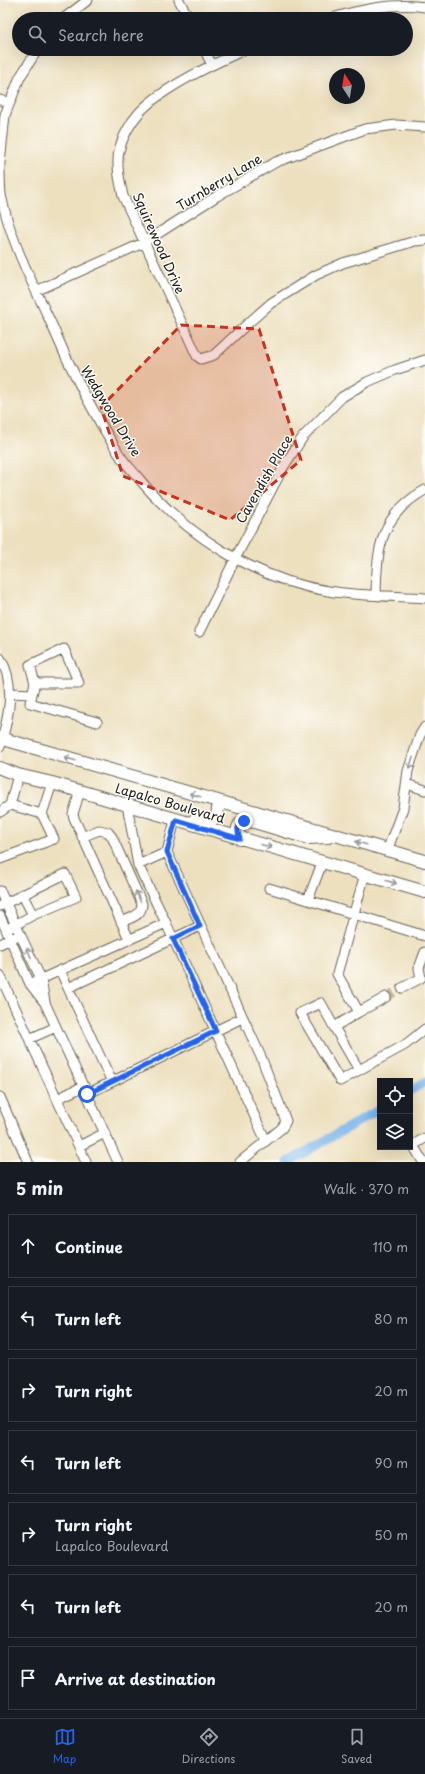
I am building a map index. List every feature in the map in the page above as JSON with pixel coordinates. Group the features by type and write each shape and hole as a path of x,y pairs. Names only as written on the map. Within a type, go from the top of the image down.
{"main road":[{"name":"Lapalco Boulevard","path":"1,741 425,861"},
{"name":"Lapalco Boulevard","path":"0,768 18,775 80,791 425,892"},
{"path":"95,796 132,799 204,822 212,821 217,816 219,802"},
{"path":"240,839 237,831 238,825 244,821 251,821 308,838 339,837"}],"street":[{"path":"73,12 88,0"},
{"path":"179,0 185,12"},
{"path":"354,12 386,7 425,7"},
{"name":"Wedgwood Drive","path":"34,56 20,77 5,115 0,164 0,194 11,230 36,291 76,379 120,455 143,484 164,506 216,547 235,559 263,572 291,582 327,591 425,598"},
{"path":"208,56 212,65"},
{"name":"Squirewood Drive","path":"232,56 212,65 158,96 138,113 125,133 119,152 119,174 123,196 143,243 197,356 201,359 214,355 271,303 316,275 343,263 415,241 425,240"},
{"path":"0,100 10,102"},
{"name":"Turnberry Lane","path":"36,291 143,243 230,189 283,160 365,129 396,125 425,127"},
{"name":"Cavendish Place","path":"199,632 235,559 284,466 303,437 342,397 367,382 395,370 425,360"},
{"path":"376,595 377,566 383,535 388,523 410,498 425,490"},
{"path":"35,683 79,683 64,649 30,665 35,683 30,703 97,722"},
{"path":"0,658 10,693 9,711 1,741"},
{"path":"10,693 32,694"},
{"path":"387,851 403,808 408,771 420,735 425,727"},
{"path":"0,812 10,805 18,775"},
{"path":"1,855 54,839 42,814 52,783"},
{"path":"407,784 425,790"},
{"path":"80,791 73,814 129,939"},
{"path":"10,805 42,814"},
{"path":"127,805 138,865 266,1141"},
{"path":"176,820 167,852 261,1057 286,1121 282,1128 240,1162"},
{"path":"82,837 102,830 108,832 112,837 142,904 142,910 139,914 121,922"},
{"path":"138,865 167,852"},
{"path":"308,900 322,863"},
{"path":"3,905 22,894 66,874 76,897 33,915 6,930"},
{"path":"359,1012 337,974 355,915 364,874"},
{"path":"269,888 425,936"},
{"path":"0,891 3,905 15,924 41,979 45,1003"},
{"path":"22,894 33,915"},
{"path":"0,916 30,984 45,1003 118,1162"},
{"path":"30,984 166,923"},
{"path":"68,988 200,926"},
{"path":"0,944 20,935"},
{"path":"402,988 423,981 419,968 425,952"},
{"path":"60,970 112,1082"},
{"path":"0,975 86,1162"},
{"path":"334,1026 386,997"},
{"path":"359,1070 321,1003 300,1013 340,1081 405,1045 425,1029"},
{"path":"57,1099 112,1082 242,1018"},
{"path":"29,1039 56,1027"},
{"path":"0,1097 28,1162"},
{"path":"79,1146 105,1133"},
{"path":"423,1162 413,1145 425,1138"}],"highlighted area":[{"path":"181,325 259,329 301,460 230,520 123,476 101,407"}],"waterway":[{"path":"413,1089 425,1082"},
{"path":"288,1162 377,1111"}],"tunnel":[{"path":"386,997 402,988"}],"route":[{"path":"87,1094 216,1031 173,939 200,926 167,852 176,820 240,839 237,831 238,825 244,821"}]}
